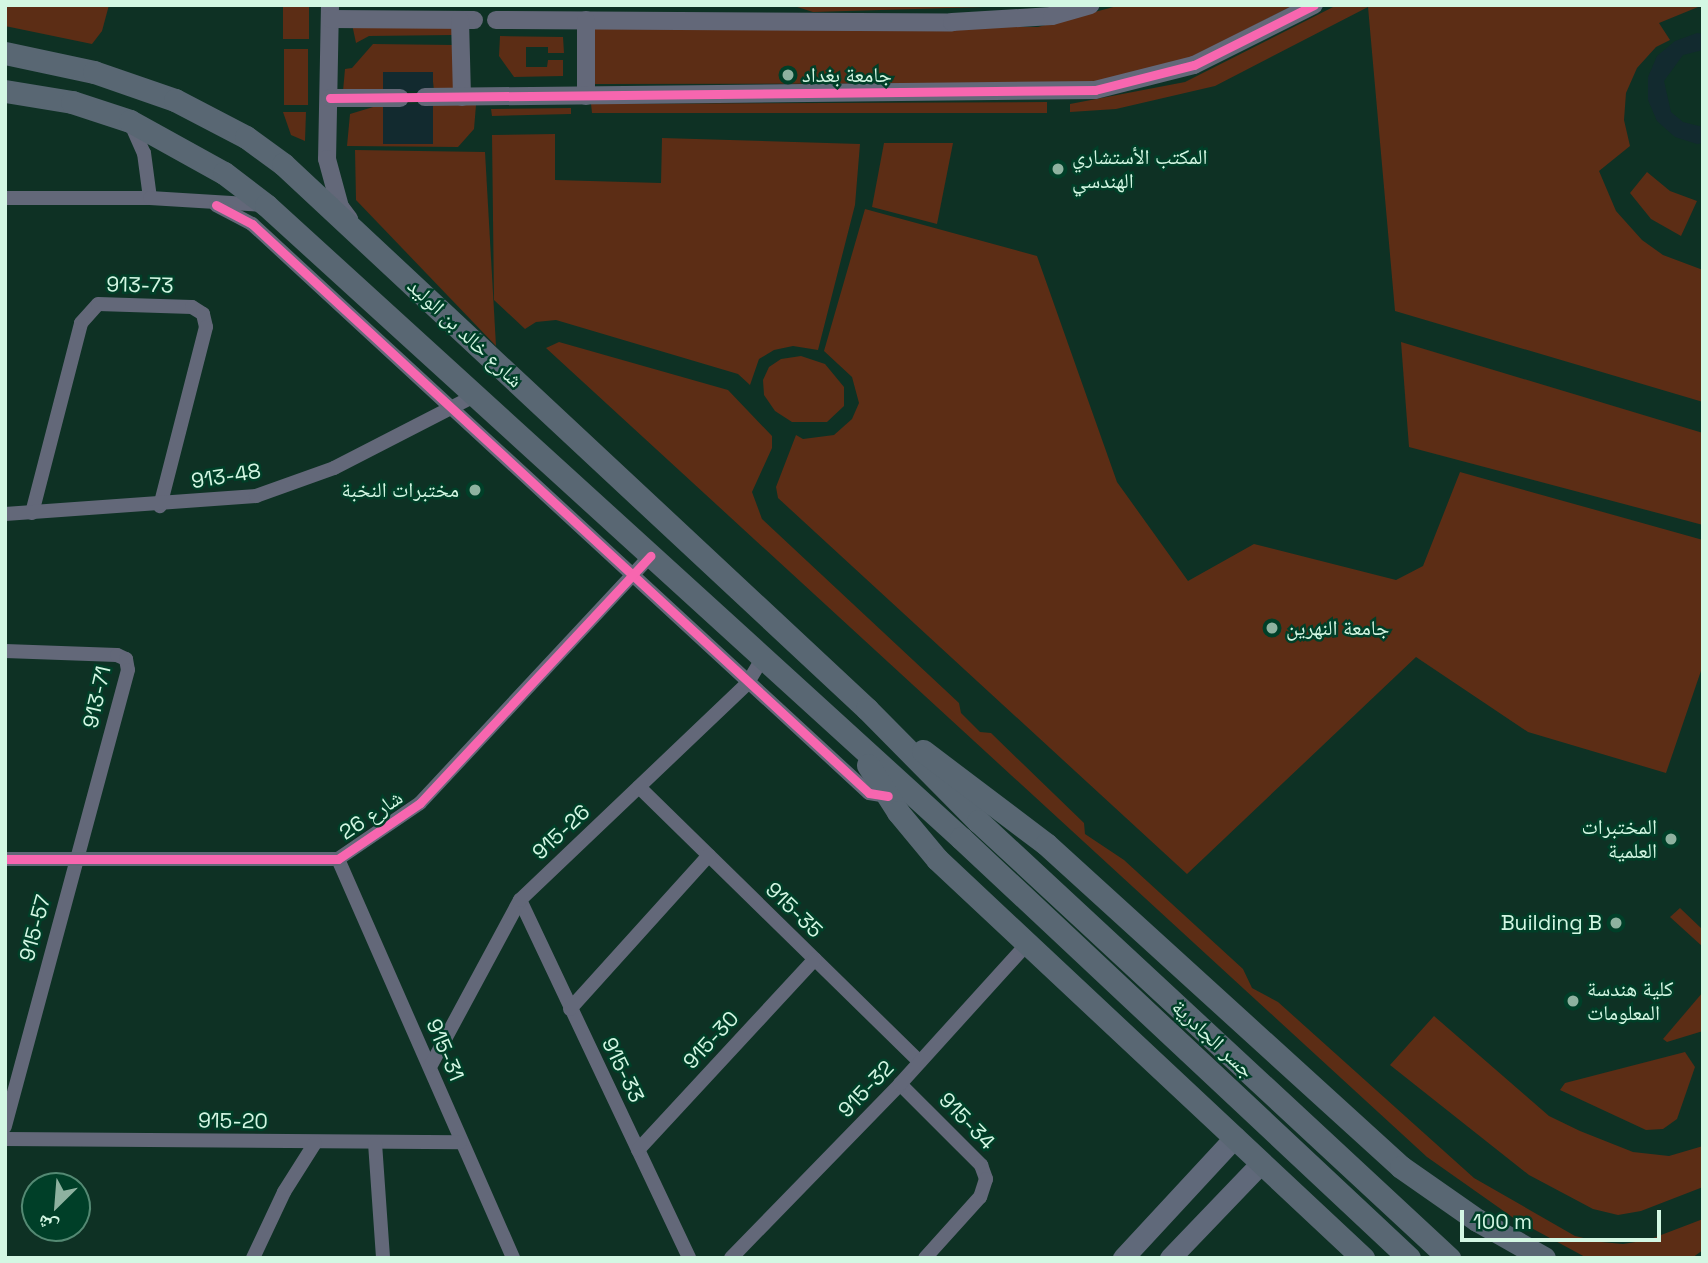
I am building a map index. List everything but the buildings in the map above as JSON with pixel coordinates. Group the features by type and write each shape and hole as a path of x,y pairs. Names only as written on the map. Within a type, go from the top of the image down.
{"main road":[{"name":"شارع خالد بن الوليد","path":"5,53 134,84 211,117 283,164 867,709"},
{"name":"شارع خالد بن الوليد","path":"5,91 72,102 130,121 224,173 266,205 846,734"},
{"name":"جسر الجادرية","path":"867,709 978,821 1449,1258"},
{"path":"867,709 1046,844 1385,1154 1451,1203 1544,1258"},
{"name":"جسر الجادرية","path":"846,734 961,838 1409,1258"},
{"path":"846,734 923,844 1363,1258"},
{"path":"1123,1258 1235,1137"},
{"path":"1170,1258 1261,1163"}],"street":[{"path":"496,20 952,22 1052,16 1090,5"},
{"path":"425,97 1095,90 1194,65 1314,5"},
{"path":"369,243 341,207 331,178 327,139 330,12 467,20 462,97"},
{"path":"586,20 586,96"},
{"path":"330,98 400,97"},
{"path":"130,121 144,153 150,198"},
{"path":"5,198 150,198 216,205 266,205"},
{"path":"216,205 252,224 747,684 869,793 888,796"},
{"name":"913-73","path":"32,513 81,323 98,304 192,307 203,313 206,327 160,506"},
{"name":"913-48","path":"5,514 160,506 256,495 334,468 474,396"},
{"name":"شارع 26","path":"5,859 74,862 338,859 420,803 650,556"},
{"name":"913-71","path":"5,651 117,655 126,659 128,670 74,862"},
{"name":"915-26","path":"430,1067 520,900 747,684 762,659"},
{"name":"915-35","path":"639,787 920,1062"},
{"path":"570,1009 709,855"},
{"name":"915-31","path":"338,859 513,1258"},
{"name":"915-57","path":"5,1127 74,862"},
{"name":"915-33","path":"520,900 689,1258"},
{"name":"915-32","path":"731,1258 900,1084 1027,944"},
{"name":"915-30","path":"638,1150 815,959"},
{"name":"915-34","path":"900,1084 981,1164 986,1179 980,1197 925,1258"},
{"name":"915-20","path":"5,1139 460,1142"},
{"path":"253,1258 284,1192 315,1143"},
{"path":"375,1143 383,1258"},
{"path":"742,1246 754,1258"}],"shaded area":[{"path":"5,5 109,5 102,31 92,44 5,26"},
{"path":"283,5 309,5 309,39 283,39"},
{"path":"791,5 1050,5 813,12"},
{"path":"1121,5 1294,5 1191,58 1094,83 591,84 593,27 1038,27"},
{"path":"1337,5 1703,5 1659,23 1670,40 1656,47 1637,68 1626,93 1624,120 1630,146 1599,171 1616,211 1642,240 1663,255 1703,270 1703,402 1395,311 1368,7 1215,86 1116,109 1070,112 1070,104 1185,82"},
{"path":"352,24 453,27 453,35 369,36 356,43"},
{"path":"500,36 563,37 564,53 548,53 548,47 526,47 526,67 547,67 548,60 563,60 563,76 514,77 499,56"},
{"path":"373,44 454,45 454,90 434,91 432,72 384,72 383,91 343,91 345,69 352,68"},
{"path":"284,49 308,49 308,105 284,105"},
{"path":"1047,102 1047,113 592,113 591,104"},
{"path":"383,104 433,144 433,104 476,105 474,129 458,147 347,146 350,114"},
{"path":"571,108 571,114 492,116 491,109"},
{"path":"283,112 306,112 305,141 291,135"},
{"path":"555,134 555,180 661,183 662,138 860,144 855,205 818,350 793,346 774,350 759,359 750,385 738,374 556,320 536,322 525,329 494,300 492,135"},
{"path":"884,143 953,143 937,224 872,207"},
{"path":"355,150 485,152 496,346 356,200"},
{"path":"1647,172 1670,191 1697,201 1681,236 1651,219 1630,193"},
{"path":"865,209 1037,256 1117,482 1188,581 1254,544 1396,580 1423,566 1460,472 1703,540 1703,665 1666,773 1528,732 1416,657 1187,874 778,498 776,487 796,435 803,439 834,435 852,419 859,403 852,377 824,351"},
{"path":"559,342 728,390 772,436 772,448 752,492 762,519 959,703 961,713 980,732 991,733 1084,823 1085,834 1124,860 1243,969 1252,988 1278,1002 1474,1178 1575,1236 1601,1242 1623,1244 1648,1240 1703,1219 1703,1250 1692,1258 1587,1258 1515,1219 1427,1157 546,348"},
{"path":"1401,342 1703,433 1703,525 1409,447"},
{"path":"801,356 825,364 844,387 844,406 827,422 792,422 775,411 764,395 763,380 769,367 781,359"},
{"path":"1680,908 1703,930 1703,947 1670,917"},
{"path":"1703,992 1703,1031 1667,1042 1663,1039"},
{"path":"1434,1016 1549,1116 1580,1131 1633,1152 1669,1156 1703,1146 1703,1187 1641,1211 1618,1215 1593,1209 1529,1175 1390,1065"},
{"path":"1685,1052 1695,1067 1677,1119 1663,1129 1646,1130 1560,1090 1565,1083"}],"water":[{"path":"1697,33 1703,34 1703,50 1683,55 1664,81 1671,112 1683,122 1703,127 1703,143 1697,144 1675,137 1657,121 1648,100 1648,77 1657,56 1675,41"},
{"path":"383,72 433,72 433,91 383,91"},
{"path":"383,104 433,104 433,144 383,144"}],"cycle path":[{"path":"330,98 1095,90 1194,65 1314,5"},
{"path":"216,205 252,224 869,793 888,796"},
{"path":"5,859 338,859 420,803 650,556"}],"place":[{"name":"جامعة بغداد","path":"788,75"},
{"name":"المكتب الأستشاري الهندسي","path":"1058,169"},
{"name":"مختبرات النخبة","path":"475,490"},
{"name":"جامعة النهرين","path":"1272,628"},
{"name":"المختبرات العلمية","path":"1671,839"},
{"name":"Building B","path":"1616,923"},
{"name":"كلية هندسة المعلومات","path":"1573,1001"}]}
